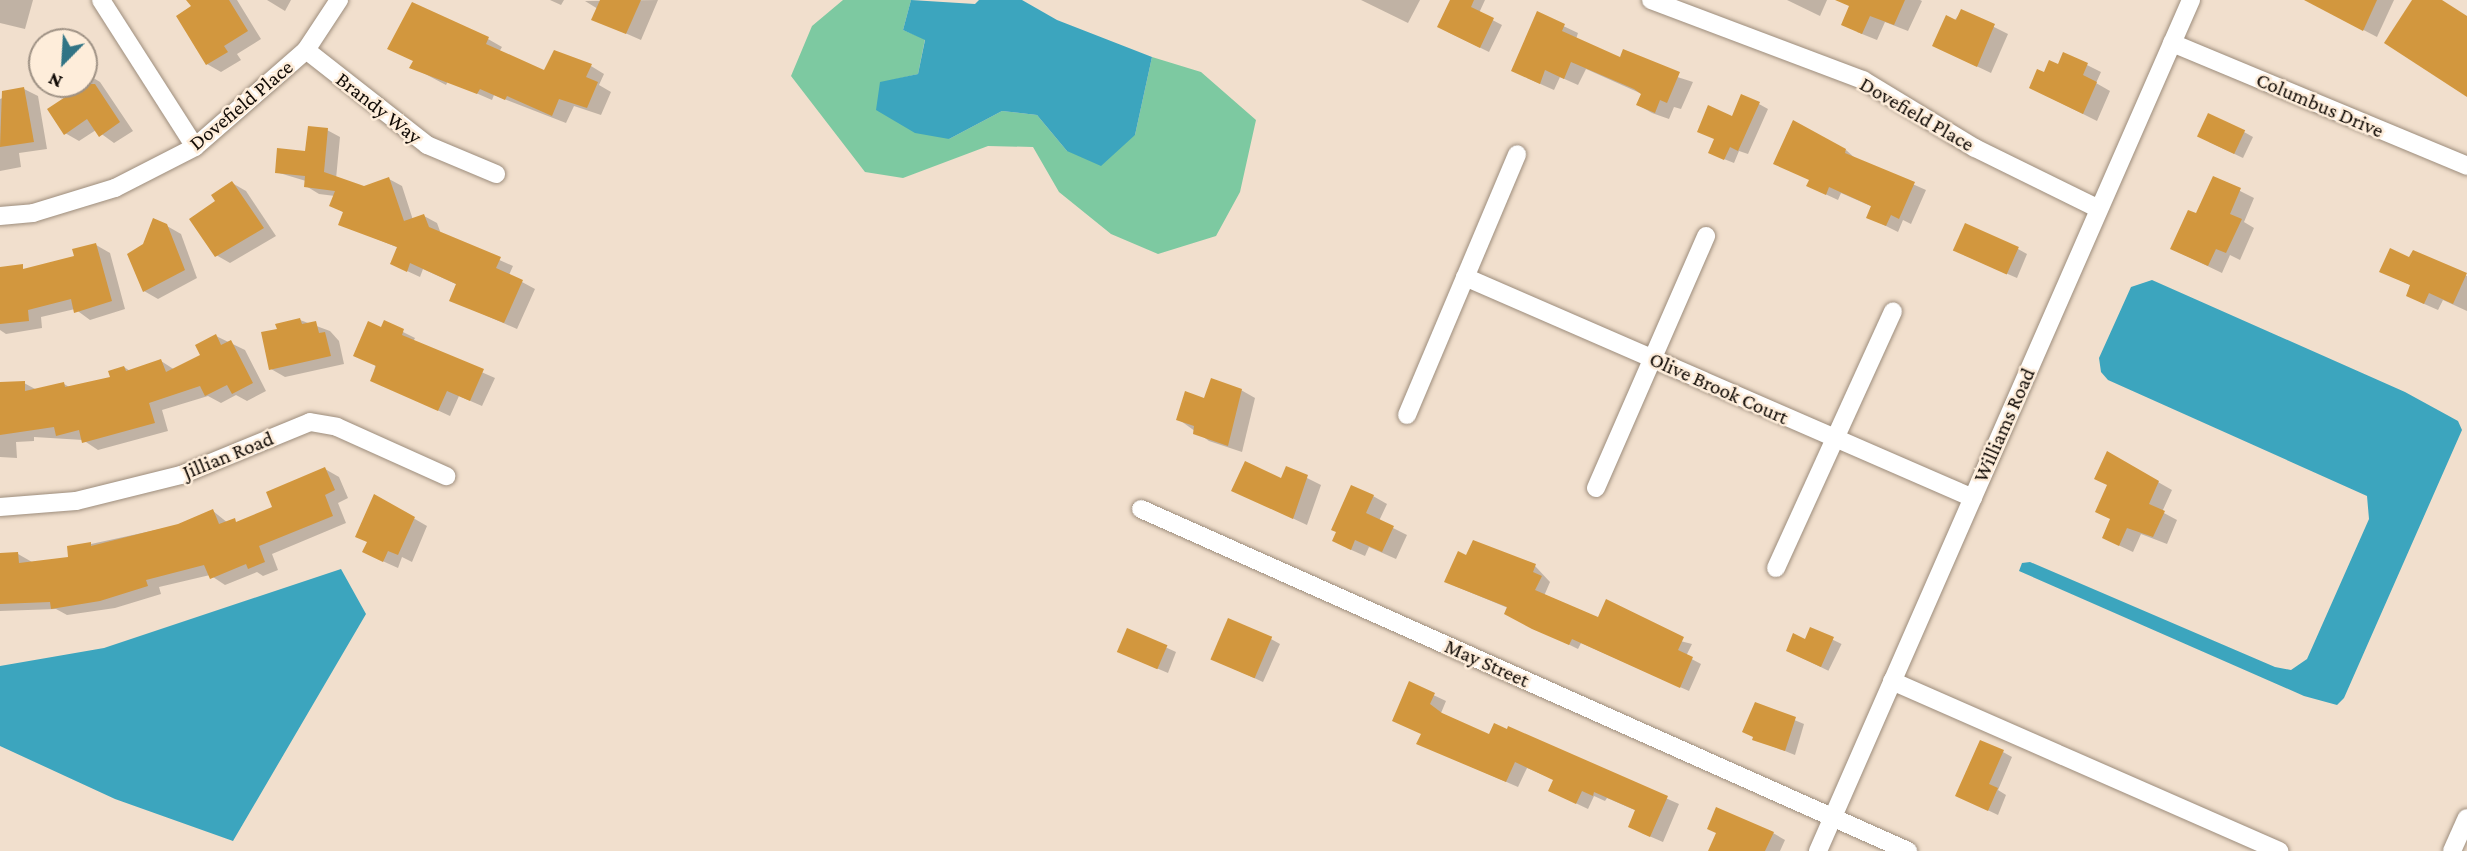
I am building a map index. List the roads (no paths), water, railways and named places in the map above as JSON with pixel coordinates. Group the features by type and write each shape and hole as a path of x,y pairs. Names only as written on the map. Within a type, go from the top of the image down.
{"street":[{"path":"101,0 195,147"},
{"name":"Dovefield Place","path":"0,216 33,213 115,188 195,147 306,50 339,0"},
{"name":"Dovefield Place","path":"1651,0 1863,80 1975,148 2099,209"},
{"name":"Williams Road","path":"1818,851 2192,0"},
{"name":"Columbus Drive","path":"2172,43 2467,166"},
{"name":"Brandy Way","path":"306,50 427,145 496,174"},
{"path":"1407,415 1517,154"},
{"path":"1596,488 1706,236"},
{"name":"Olive Brook Court","path":"1465,277 1972,498"},
{"path":"1776,568 1893,311"},
{"name":"Jillian Road","path":"0,507 76,501 181,475 310,422 337,427 446,476"},
{"name":"May Street","path":"1141,509 1908,851"},
{"path":"1892,681 2279,851"},
{"path":"2452,851 2467,818"}],"water":[{"path":"911,0 975,4 979,0 1022,0 1057,20 1152,57 1135,135 1101,166 1067,151 1037,115 1002,111 949,139 915,133 876,110 880,82 918,74 925,40 903,30"},
{"path":"2152,280 2405,392 2458,421 2462,430 2344,698 2337,705 2304,696 2019,571 2022,563 2030,562 2275,667 2291,670 2307,659 2369,519 2367,496 2108,380 2101,372 2099,358 2131,287"},
{"path":"341,569 366,614 233,841 115,799 0,746 0,666 104,648"}]}
